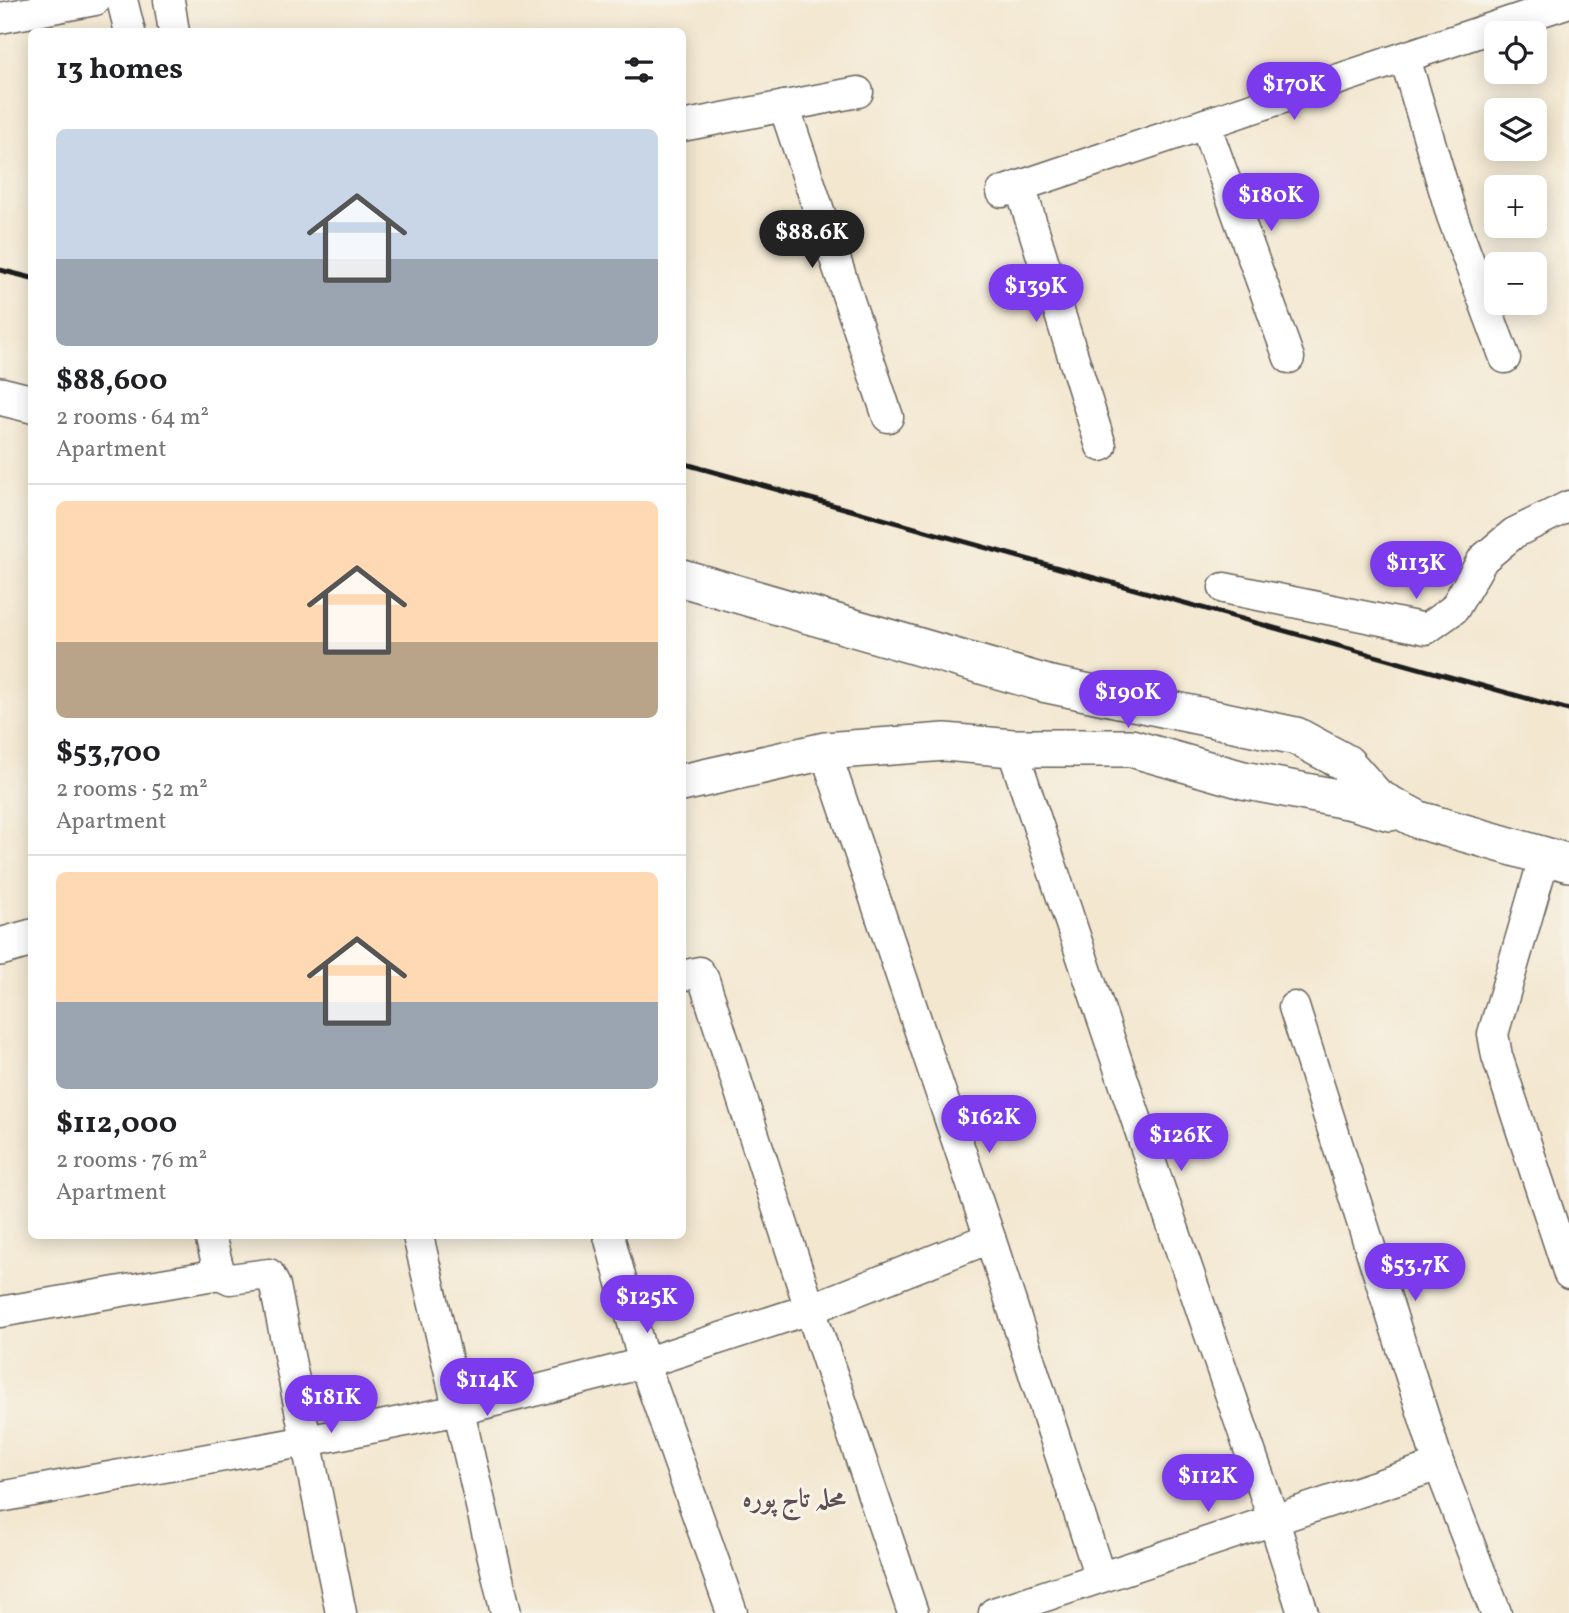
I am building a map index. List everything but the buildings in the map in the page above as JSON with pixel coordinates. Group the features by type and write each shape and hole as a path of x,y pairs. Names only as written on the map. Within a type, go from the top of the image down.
{"street":[{"path":"0,18 95,0"},
{"path":"122,0 129,28"},
{"path":"169,0 173,28"},
{"path":"1101,446 1011,190 1569,2"},
{"path":"1405,58 1452,215 1505,358"},
{"path":"686,125 858,92"},
{"path":"784,106 888,417"},
{"path":"1205,124 1289,358"},
{"path":"0,396 28,403"},
{"path":"1224,588 1426,629 1454,609 1483,559 1514,533 1569,506"},
{"path":"686,579 1047,684 1296,736 1346,763 1377,798 1419,820"},
{"path":"686,782 825,751 945,742 1012,748 1130,748 1243,780 1352,801 1557,859 1493,1034 1497,1056 1569,1274"},
{"path":"1012,748 1303,1613"},
{"path":"825,751 990,1238 1100,1577"},
{"path":"0,947 28,938"},
{"path":"686,975 699,972 704,980 810,1309 913,1613"},
{"path":"1294,1007 1439,1465 1496,1613"},
{"path":"0,1497 307,1441 459,1410 644,1363 810,1309 990,1238"},
{"path":"210,1239 220,1274"},
{"path":"419,1239 506,1613"},
{"path":"610,1239 644,1363 732,1613"},
{"path":"0,1312 220,1274 230,1279 269,1274 275,1286 341,1613"},
{"path":"994,1613 1439,1465"}],"railway":[{"path":"0,270 28,277"},
{"path":"686,464 1569,710"}],"district":[{"name":"محلہ تاج پورہ","path":"794,1498"}]}
